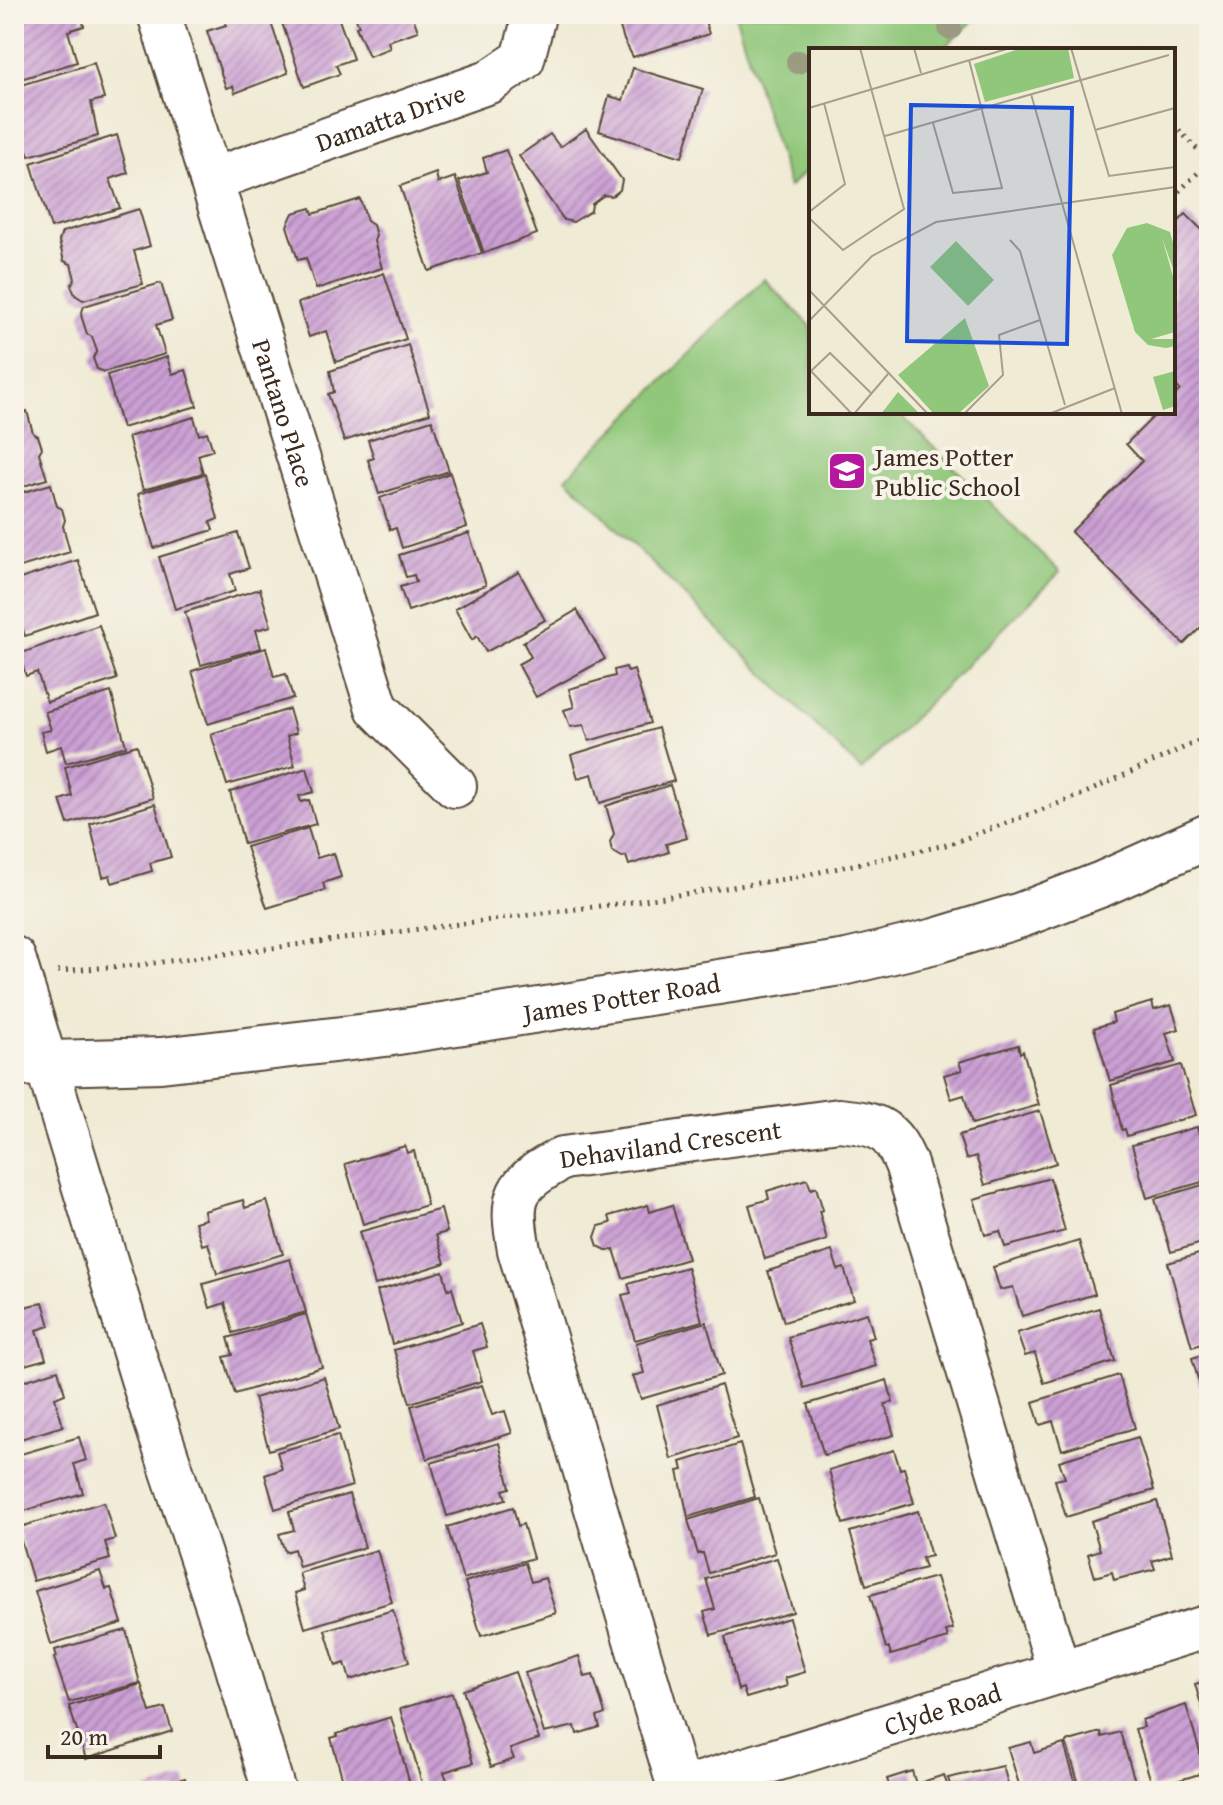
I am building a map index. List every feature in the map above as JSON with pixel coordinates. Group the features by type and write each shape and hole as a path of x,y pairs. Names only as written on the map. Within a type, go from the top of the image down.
{"main road":[{"name":"James Potter Road","path":"30,1064 161,1060 385,1034 847,962 935,941 1021,915 1102,884 1209,836"}],"street":[{"name":"Pantano Place","path":"159,14 377,708 455,786"},
{"name":"Damatta Drive","path":"211,180 489,82 523,59 533,20 531,14"},
{"path":"14,958 30,1064 150,1405 232,1651 274,1791"},
{"name":"Dehaviland Crescent","path":"678,1790 519,1250 514,1203 523,1186 534,1175 563,1158 839,1120 866,1122 884,1130 897,1141 1059,1672"},
{"name":"Clyde Road","path":"678,1790 1209,1626"}],"path":[{"path":"1175,195 1209,162 1179,130"},
{"path":"85,967 139,965 631,902 792,878 950,844 1081,795 1209,736"}],"green space":[{"path":"735,14 981,14 943,48 809,48 809,168 789,187"},
{"path":"764,279 809,324 809,414 900,414 1060,572 861,770 566,478"}],"building":[{"path":"14,14 81,14 84,26 68,31 77,62 14,81"},
{"path":"222,14 268,14 288,73 235,93 233,86 226,88 207,31 226,25"},
{"path":"279,14 337,14 353,59 336,65 340,74 304,87"},
{"path":"354,14 412,14 418,31 388,41 390,48 369,56 356,27 359,26"},
{"path":"616,14 703,14 709,34 633,57"},
{"path":"94,63 104,99 91,102 98,136 29,156 14,107 14,87"},
{"path":"633,68 703,89 682,157 599,131 609,96 623,100"},
{"path":"586,129 622,180 620,190 612,196 604,195 592,204 591,211 573,222 564,220 519,156 550,134 560,147"},
{"path":"117,135 128,173 110,179 120,208 51,228 31,163"},
{"path":"506,150 537,234 484,253 459,181 487,172 483,158"},
{"path":"436,173 438,183 455,177 482,253 429,271 400,186"},
{"path":"360,199 367,221 373,225 382,268 316,289 306,258 298,260 287,226 293,213 311,208 313,214"},
{"path":"139,209 150,246 134,251 143,284 83,300 75,295 71,285 75,279 71,264 64,261 59,241 62,232"},
{"path":"1186,214 1209,237 1209,619 1184,644 1071,532 1142,461 1126,444 1156,414 1175,414 1175,395 1180,390 1175,384 1175,225"},
{"path":"384,273 406,339 336,362 326,331 309,337 298,303"},
{"path":"161,283 172,320 156,325 165,354 104,372 97,369 93,358 97,351 81,315 84,306"},
{"path":"408,345 430,413 344,441 328,394 334,392 330,371"},
{"path":"167,357 172,374 186,370 197,406 122,428 107,375"},
{"path":"27,411 33,433 38,436 42,448 39,453 47,479 14,489 14,415"},
{"path":"194,417 199,435 207,432 213,450 198,455 203,473 143,490 128,437"},
{"path":"432,420 449,471 379,494 368,460 374,458 368,440"},
{"path":"450,473 467,527 402,548 396,528 390,530 380,498"},
{"path":"205,474 218,519 210,522 213,530 154,548 138,494"},
{"path":"51,484 57,506 62,509 70,552 14,569 14,495"},
{"path":"238,533 249,568 230,574 235,591 175,609 159,557"},
{"path":"469,533 486,585 408,611 400,587 416,582 414,575 406,577 399,555"},
{"path":"78,560 95,612 25,636 14,605 14,581"},
{"path":"519,572 545,620 486,652 477,636 472,640 455,609"},
{"path":"260,589 271,626 256,630 261,648 201,665 185,612"},
{"path":"577,610 605,659 536,697 518,664 531,657 523,642"},
{"path":"99,625 117,679 47,702 37,672 26,676 19,654"},
{"path":"266,648 274,677 286,674 293,698 208,724 192,671"},
{"path":"626,667 628,672 634,670 650,723 589,741 584,725 570,727 564,710 574,707 569,689 615,676 614,670"},
{"path":"111,692 126,746 66,763 61,746 46,751 41,732 51,730 45,712"},
{"path":"289,709 296,733 287,736 295,766 227,785 211,734"},
{"path":"658,728 674,781 600,803 592,774 578,778 571,755"},
{"path":"137,745 153,798 68,824 60,800 72,796 65,767"},
{"path":"307,768 314,792 299,796 301,802 309,800 316,824 244,844 230,792"},
{"path":"670,785 687,838 666,844 669,852 629,865 626,856 612,851 610,842 614,834 606,806"},
{"path":"155,804 171,857 150,863 152,871 112,883 110,875 103,877 90,824"},
{"path":"308,828 317,858 334,853 341,877 323,883 325,890 267,908 246,847"},
{"path":"1152,1002 1154,1010 1171,1005 1179,1029 1166,1033 1175,1062 1110,1081 1094,1028 1114,1022 1112,1014"},
{"path":"1018,1045 1020,1053 1023,1051 1039,1105 972,1124 964,1095 951,1099 944,1075 962,1070 959,1062"},
{"path":"1181,1065 1196,1115 1127,1136 1125,1129 1122,1130 1111,1085"},
{"path":"1040,1111 1056,1163 985,1185 976,1156 966,1159 959,1135"},
{"path":"1197,1127 1209,1178 1147,1198 1132,1145"},
{"path":"405,1146 407,1153 414,1151 427,1205 363,1224 345,1164"},
{"path":"1050,1178 1065,1231 1005,1247 1000,1231 985,1235 974,1199"},
{"path":"807,1179 811,1189 816,1187 827,1240 765,1259 749,1205 769,1199 767,1191"},
{"path":"1209,1183 1209,1241 1171,1252 1155,1199"},
{"path":"243,1200 245,1208 267,1201 283,1254 217,1274 208,1243 202,1245 195,1222 206,1219 204,1211"},
{"path":"648,1205 650,1212 672,1205 688,1259 623,1278 614,1249 608,1251 598,1246 595,1237 599,1226 611,1223 609,1216"},
{"path":"441,1209 447,1232 436,1235 445,1263 375,1285 359,1232"},
{"path":"1079,1241 1095,1294 1022,1316 1013,1287 1000,1290 993,1267"},
{"path":"832,1251 838,1270 844,1268 854,1300 784,1322 768,1271"},
{"path":"1209,1251 1209,1342 1192,1347 1168,1263"},
{"path":"290,1259 306,1312 233,1333 225,1303 210,1308 203,1284"},
{"path":"687,1267 702,1321 635,1340 622,1295 631,1293 628,1284"},
{"path":"443,1271 448,1289 452,1288 462,1322 392,1344 377,1291"},
{"path":"43,1302 50,1326 37,1330 46,1359 14,1368 14,1310"},
{"path":"1099,1308 1115,1361 1044,1383 1035,1353 1025,1356 1017,1333"},
{"path":"867,1313 874,1337 867,1339 876,1366 804,1388 788,1337"},
{"path":"306,1314 322,1367 235,1394 224,1357 233,1355 228,1338"},
{"path":"706,1322 722,1375 641,1399 633,1376 644,1373 636,1343"},
{"path":"480,1324 487,1347 473,1351 482,1381 410,1403 394,1350"},
{"path":"1209,1353 1209,1414 1208,1414 1192,1358"},
{"path":"58,1370 65,1394 55,1398 63,1426 14,1441 14,1384"},
{"path":"1119,1375 1135,1428 1062,1450 1053,1421 1040,1425 1033,1402"},
{"path":"324,1377 339,1429 269,1450 254,1398"},
{"path":"887,1380 893,1402 885,1404 894,1435 824,1455 808,1404"},
{"path":"482,1385 492,1415 505,1411 512,1433 427,1459 411,1406"},
{"path":"721,1385 737,1438 671,1459 657,1405"},
{"path":"338,1435 352,1486 275,1509 265,1475 282,1469 277,1452"},
{"path":"79,1437 86,1460 74,1464 83,1493 14,1514 14,1456"},
{"path":"1138,1437 1154,1490 1066,1517 1055,1480 1065,1478 1059,1461"},
{"path":"499,1443 510,1488 503,1490 506,1499 447,1516 431,1463"},
{"path":"740,1444 755,1497 688,1517 678,1471 683,1470 681,1462"},
{"path":"894,1450 900,1469 904,1468 914,1503 843,1524 829,1470"},
{"path":"349,1494 365,1547 299,1567 294,1549 285,1552 279,1534 294,1530 289,1512"},
{"path":"759,1498 775,1553 709,1573 703,1553 698,1554 688,1520"},
{"path":"1157,1501 1172,1555 1152,1561 1155,1569 1114,1580 1112,1572 1095,1577 1088,1554 1100,1550 1091,1521"},
{"path":"104,1502 115,1539 105,1542 110,1559 33,1581 17,1528"},
{"path":"513,1507 518,1526 523,1524 533,1558 463,1579 447,1527"},
{"path":"918,1511 931,1556 922,1558 925,1568 866,1585 850,1532"},
{"path":"377,1550 392,1602 305,1628 295,1593 304,1590 299,1573"},
{"path":"777,1558 793,1612 711,1635 704,1612 715,1609 706,1579"},
{"path":"525,1563 531,1582 545,1578 556,1613 481,1636 465,1582"},
{"path":"100,1571 106,1589 111,1588 122,1623 51,1644 35,1591"},
{"path":"936,1577 953,1629 946,1631 948,1638 891,1655 889,1648 886,1648 870,1595"},
{"path":"393,1610 409,1662 350,1680 345,1663 336,1666 325,1630"},
{"path":"789,1618 805,1672 785,1678 787,1686 746,1698 743,1688 738,1690 725,1637"},
{"path":"126,1630 140,1683 69,1702 54,1658 57,1657 55,1650"},
{"path":"579,1656 585,1677 593,1675 605,1714 597,1717 600,1727 577,1734 575,1726 544,1733 525,1673"},
{"path":"515,1672 539,1739 510,1749 514,1759 491,1767 463,1690"},
{"path":"1209,1680 1209,1728 1208,1728 1195,1684"},
{"path":"141,1684 150,1712 165,1708 172,1731 86,1759 69,1706"},
{"path":"452,1693 473,1763 444,1772 447,1780 423,1787 400,1709"},
{"path":"1186,1705 1206,1772 1153,1788 1135,1729 1144,1727 1142,1720"},
{"path":"391,1717 410,1784 387,1791 346,1791 331,1738"},
{"path":"1101,1732 1102,1737 1120,1732 1138,1791 1081,1791 1066,1742"},
{"path":"1031,1742 1034,1753 1064,1744 1078,1791 1021,1791 1008,1748"},
{"path":"1003,1766 1010,1791 952,1791 948,1778"},
{"path":"912,1771 916,1784 944,1775 949,1791 891,1791 887,1779"},
{"path":"185,1778 189,1791 145,1790"}],"place":[{"name":"James Potter Public School","path":"847,471"}]}
